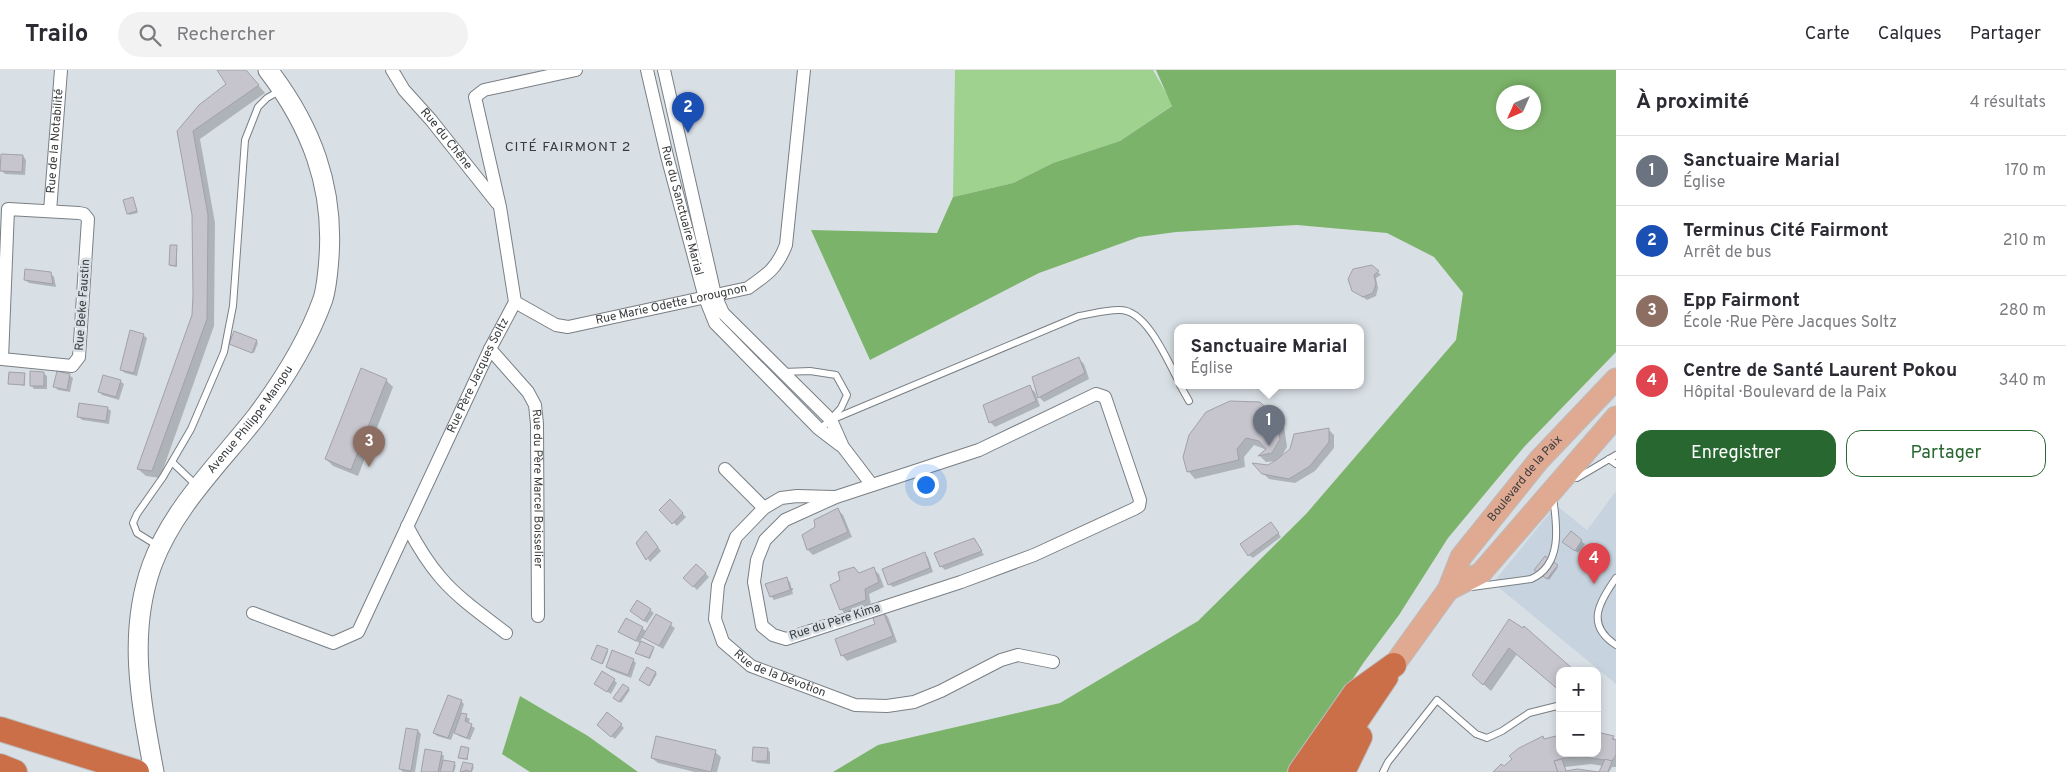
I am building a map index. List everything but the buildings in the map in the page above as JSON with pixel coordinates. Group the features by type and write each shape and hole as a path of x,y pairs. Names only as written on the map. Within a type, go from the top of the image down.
{"highway":[{"path":"1300,772 1355,693 1394,665"},
{"path":"1322,772 1394,665"},
{"path":"1343,772 1394,665"},
{"path":"0,729 136,772"},
{"path":"0,766 15,772"}],"main road":[{"name":"Boulevard de la Paix","path":"1394,665 1448,590 1461,557 1539,460 1616,379"},
{"name":"Boulevard de la Paix","path":"1448,590 1480,573 1616,417"}],"street":[{"name":"Rue de la Notabilité","path":"50,211 61,70"},
{"name":"Avenue Philippe Mangou","path":"154,772 142,693 137,643 140,606 152,565 174,521 279,384 310,329 323,298 328,272 329,211 319,162 305,128 282,89 268,70"},
{"name":"Rue du Chêne","path":"392,70 404,90 431,120 500,207"},
{"name":"Rue Père Jacques Soltz","path":"253,613 333,643 356,634 490,349 515,302 500,207 475,97 484,90 576,70"},
{"name":"Rue du Sanctuaire Marial","path":"647,70 667,156 710,297 723,313 831,420 843,447 872,485"},
{"name":"Rue du Sanctuaire Marial","path":"664,70 683,153 715,323 819,429 843,447"},
{"name":"Rue Marie Odette Lorougnon","path":"515,302 556,325 568,327 748,288 779,262 786,245 804,70"},
{"path":"667,156 683,153"},
{"name":"Rue Beke Faustin","path":"4,208 79,213 84,214 88,219 79,357 72,366 2,358 4,208"},
{"name":"Rue du Père Marcel Boisselier","path":"490,349 528,392 535,405 538,424 538,616"},
{"name":"Rue du Père Kima","path":"1096,394 1105,397 1140,500 1139,506 1134,510 1034,555 962,582 786,639 773,635 762,626 754,582 757,560 765,540 785,520 836,497 872,485 979,450 1096,394"},
{"path":"725,469 764,508"},
{"name":"Rue de la Dévotion","path":"836,497 797,496 781,498 764,508 736,537 718,585 715,619 723,642 751,666 855,705 887,706 914,702 941,691 1001,660 1018,655 1053,662"},
{"path":"407,526 422,553 442,579 463,599 506,633"}],"lane":[{"path":"160,547 137,533 133,523 191,429 224,352 233,306 245,140 258,107 267,98 282,89"},
{"path":"831,420 1079,316 1122,310 1132,313 1148,326 1174,373"},
{"path":"783,372 810,371 836,375 847,395 841,408 831,420 819,429"},
{"path":"1182,389 1189,401"},
{"path":"1568,471 1577,478 1616,455"},
{"path":"1609,459 1616,464"},
{"path":"172,462 199,487"},
{"path":"1448,590 1531,578 1540,575 1552,560 1554,550 1557,523 1552,490"},
{"path":"1616,578 1600,603 1598,613 1601,632 1616,646"},
{"path":"1383,772 1388,762 1437,700 1476,734 1487,738 1502,731 1529,713 1556,706"}],"shaded area":[{"path":"1616,491 1616,684 1601,672 1601,667 1595,667 1493,583 1556,505 1587,530"}],"green space":[{"path":"955,70 1153,70 1173,105 1120,141 1053,163 1013,183 953,197"},
{"path":"1156,70 1616,70 1616,352 1524,447 1448,538 1399,615 1364,662 1291,772 833,772 878,745 1060,703 1198,621 1306,514 1456,340 1463,293 1434,257 1387,233 1297,225 1176,232 1139,237 1039,273 870,360 811,230 937,233 953,197 1013,183 1053,163 1120,141 1172,106"},
{"path":"520,696 588,736 638,772 530,772 502,754"}],"place":[{"name":"Terminus Cité Fairmont","path":"688,133"},
{"name":"Sanctuaire Marial","path":"1269,446"},
{"name":"Epp Fairmont","path":"369,467"},
{"name":"Centre de Santé Laurent Pokou","path":"1594,584"}],"district":[{"name":"CITÉ FAIRMONT 2","path":"568,147"}]}
